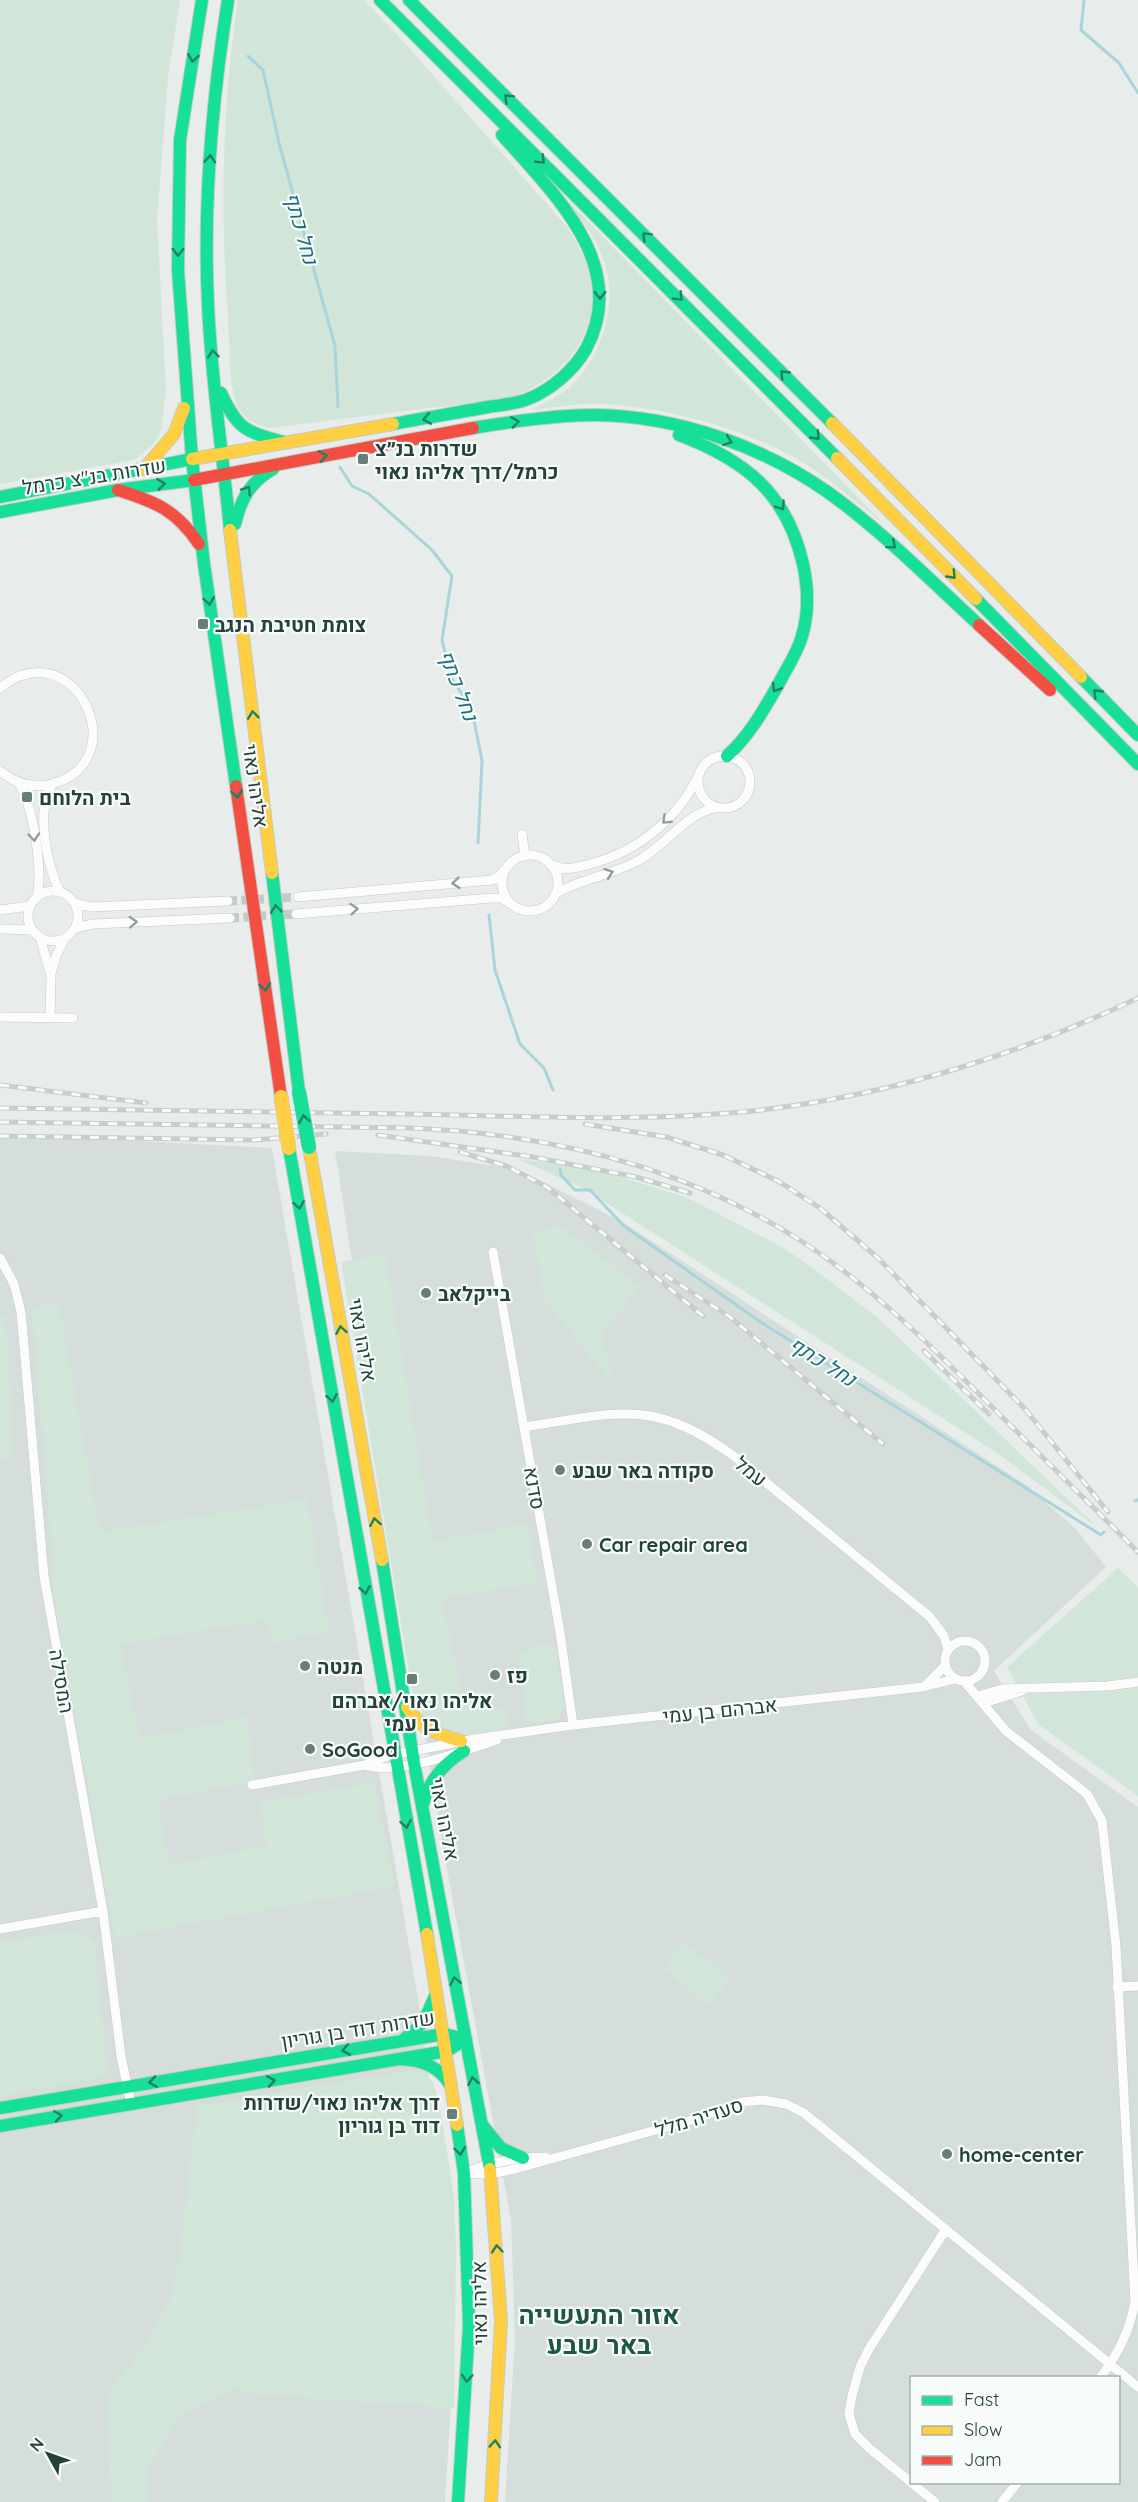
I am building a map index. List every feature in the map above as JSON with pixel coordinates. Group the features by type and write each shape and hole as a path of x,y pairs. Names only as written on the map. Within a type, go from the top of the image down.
{"main road":[{"path":"144,469 165,449 179,427 187,386 178,270 180,140 201,0"},
{"name":"אליהו נאוי","path":"228,0 215,83 208,202 208,304 222,454 299,1092 383,1566 413,1757 490,2169 501,2321 491,2502"},
{"path":"380,0 715,333 1138,764"},
{"path":"410,0 738,327 1138,735"},
{"name":"שדרות בנ\"צ כרמל","path":"0,497 192,459 527,400 553,386 574,366 591,340 600,310 600,277 589,246 571,215 411,31"},
{"path":"216,381 233,420 240,427 287,443"},
{"name":"אליהו נאוי","path":"187,386 194,480 204,564 281,1097 447,2051 464,2173 469,2325 458,2502"},
{"path":"231,539 245,491 262,474 289,462 513,422 566,416 602,416 652,421 704,432 752,450 793,470 835,498 900,552 1138,771"},
{"path":"602,416 665,430 723,454 763,483 792,523 800,546 808,601 802,636 796,653 746,737 727,756"},
{"name":"שדרות בנ\"צ כרמל","path":"0,512 289,462"},
{"path":"118,490 157,502 178,515 201,547 204,564"},
{"path":"405,1704 416,1721 427,1730 463,1746 436,1774 425,1794 423,1808"},
{"path":"403,2040 426,2018 436,1993"},
{"name":"שדרות דוד בן גוריון","path":"0,2108 403,2040 444,2034 466,2039"},
{"name":"שדרות דוד בן גוריון","path":"0,2126 447,2051 466,2039"},
{"path":"399,2059 414,2059 431,2065 443,2073 451,2087"},
{"path":"481,2123 489,2136 501,2148 523,2158"}],"street":[{"path":"0,688 16,677 42,673 67,681 85,700 93,724 89,750 74,771 54,783 36,786 18,782 0,771"},
{"path":"298,897 492,880 508,866 525,856 543,858 561,870 571,869 609,858 634,846 656,830 684,802 700,772 710,760 727,756 734,758 746,768 750,783 745,797 739,803 705,809 693,816 642,859 615,872 576,883 555,894"},
{"path":"700,772 698,779 701,793 705,799 717,807"},
{"path":"18,782 24,792 33,821 39,885 37,896 30,906 28,918 32,930 40,937 54,941 65,938"},
{"path":"54,783 46,795 44,812 50,866 60,892"},
{"path":"522,834 525,856"},
{"path":"296,914 492,898 501,898 528,911 537,910 551,902 555,894 557,878 550,864"},
{"path":"508,866 502,882 503,891 513,905"},
{"path":"37,896 48,891 60,892 75,903 91,907 228,902"},
{"path":"50,1018 51,976 56,956 65,938 75,928 78,916 75,903"},
{"path":"0,910 30,906"},
{"path":"75,928 93,924 230,918"},
{"path":"0,929 32,930"},
{"path":"40,937 51,976"},
{"path":"0,1017 73,1018"},
{"name":"סדנא","path":"493,1252 560,1632 573,1725"},
{"name":"המסילה","path":"0,1258 14,1284 21,1312 44,1576 103,1911 121,2056 131,2104"},
{"name":"עמל","path":"524,1426 624,1412 661,1417 680,1424 716,1443 735,1457 939,1627 962,1641"},
{"name":"עמל","path":"939,1627 948,1650"},
{"path":"923,1687 945,1666 948,1650 962,1641 973,1643 982,1650 985,1661 981,1697"},
{"path":"945,1666 981,1697 1006,1731 1088,1794 1102,1821 1116,1946 1135,2301 1131,2324 1101,2376"},
{"path":"959,1680 974,1679 982,1672"},
{"name":"אברהם בן עמי","path":"252,1785 413,1757 517,1734 573,1725 923,1687 959,1680"},
{"path":"981,1697 1033,1688 1108,1686 1138,1682"},
{"path":"0,1929 103,1911"},
{"path":"1117,1987 1138,1986"},
{"name":"סעדיה מלל","path":"464,2173 560,2156 684,2123 742,2102 763,2100 786,2104 804,2113 832,2135 1138,2387"},
{"name":"סעדיה מלל","path":"490,2169 523,2158 560,2156"},
{"path":"910,2481 860,2440 849,2414 860,2367 869,2349 946,2229"},
{"path":"913,2484 935,2502"},
{"path":"1002,2502 1016,2484"}],"shaded area":[{"path":"0,1138 102,1139 272,1148 421,2016 449,2239 454,2353 445,2502 0,2502"},
{"path":"335,1151 431,1156 519,1170 621,1221 1026,1485 1075,1528 1106,1567 994,1671 1031,1730 1138,1807 1138,2502 505,2502 515,2337 511,2221 441,1836"}],"green space":[{"path":"0,0 180,0 168,77 157,220 166,390 161,431 154,444 134,460 0,484"},
{"path":"238,0 364,0 567,227 589,271 592,307 581,342 571,356 544,381 510,398 269,428 246,418 236,403 231,378 223,199 226,119"},
{"path":"563,196 884,524 828,479 804,463 770,445 719,426 664,412 610,404 579,404 531,410 565,391 585,370 601,340 609,308 608,274 600,250"},
{"path":"517,1159 576,1166 688,1198 782,1247 879,1319 1097,1527 1000,1455 583,1188"},
{"path":"558,1225 641,1286 602,1333 613,1384 545,1301 533,1234"},
{"path":"385,1254 432,1537 439,1540 527,1524 538,1583 442,1598 461,1692 477,1702 501,1709 506,1714 508,1721 506,1732 496,1735 465,1737 436,1728 413,1696 341,1262"},
{"path":"59,1304 100,1532 307,1499 329,1631 274,1643 266,1620 121,1644 140,1739 247,1717 255,1781 158,1800 169,1865 267,1845 260,1802 374,1783 395,1886 115,1938 54,1596 32,1307"},
{"path":"5,1316 14,1457 0,1460 0,1317"},
{"path":"1118,1568 1138,1587 1138,1796 1038,1724 1007,1667"},
{"path":"545,1645 553,1648 556,1653 564,1702 558,1718 536,1724 525,1719 519,1657 526,1649"},
{"path":"64,1931 81,1934 94,1940 107,2071 99,2079 0,2096 0,1943"},
{"path":"685,1942 730,1979 708,2006 663,1968"},
{"path":"408,2071 424,2074 433,2082 439,2102 454,2197 456,2249 454,2408 259,2395 236,2388 179,2416 149,2467 149,2502 111,2502 108,2392 146,2345 170,2300 180,2256 197,2106"}],"waterway":[{"path":"1084,0 1081,30 1119,63 1138,93"},
{"name":"נחל כתף","path":"248,56 263,70 279,143 335,346 338,407"},
{"name":"נחל כתף","path":"340,467 352,486 369,494 432,550 452,576 442,640 451,677 472,710 482,761 478,843"},
{"name":"נחל כתף","path":"489,915 495,970 520,1044 544,1068 553,1090"},
{"name":"נחל כתף","path":"560,1169 561,1175 575,1190 590,1190 624,1226 762,1323 1101,1535 1104,1532"}],"tunnel":[{"path":"228,901 298,897"},
{"path":"230,918 296,914"}],"railway":[{"path":"0,1108 584,1118 717,1114 761,1110 858,1094 954,1069 1048,1037 1138,998"},
{"path":"0,1085 146,1103"},
{"path":"0,1122 411,1128 464,1132 567,1147 617,1159 666,1175 714,1194 761,1217 806,1244 855,1280 944,1360 1138,1552"},
{"path":"585,1124 666,1137 723,1155 778,1181 820,1208 879,1259 1025,1409 1108,1512"},
{"path":"0,1136 253,1140 326,1134"},
{"path":"378,1135 533,1157 636,1177 690,1193"},
{"path":"460,1152 506,1166 547,1187 703,1316"},
{"path":"665,1275 730,1317 883,1444"},
{"path":"924,1351 989,1414"}],"traffic: fast":[{"path":"202,0 180,140 178,270 192,459 204,564 236,786"},
{"path":"228,0 213,113 208,189 207,266 212,360 230,530"},
{"path":"380,0 837,458"},
{"path":"409,0 832,423"},
{"path":"393,424 528,399 561,378 586,349 597,318 599,288 593,260 580,232 563,206 502,135"},
{"path":"221,393 233,415 244,427 283,442"},
{"path":"473,428 564,416 626,417 688,428 747,448 803,476 849,508 979,625"},
{"path":"679,435 724,456 760,482 786,517 796,539 805,573 807,609 797,649 755,723 727,756"},
{"path":"0,497 192,459"},
{"path":"235,524 240,507 252,486 273,469"},
{"path":"0,512 118,490 194,480"},
{"path":"976,599 1138,764"},
{"path":"1081,677 1138,735"},
{"path":"272,873 299,1092"},
{"path":"299,1092 309,1147"},
{"path":"289,1148 427,1934"},
{"path":"382,1560 414,1763 490,2169"},
{"path":"423,1804 429,1787 438,1773 464,1751"},
{"path":"403,2040 423,2023 436,1994"},
{"path":"0,2108 444,2034 466,2039"},
{"path":"0,2126 447,2051 466,2039"},
{"path":"399,2059 429,2065 441,2073 451,2086"},
{"path":"457,2125 464,2173 469,2326 458,2502"},
{"path":"483,2126 501,2148 523,2158"}],"traffic: slow":[{"path":"144,469 174,434 184,408"},
{"path":"832,423 1081,677"},
{"path":"192,459 393,424"},
{"path":"837,458 976,599"},
{"path":"230,530 272,873"},
{"path":"281,1097 289,1148"},
{"path":"309,1147 382,1560"},
{"path":"407,1707 430,1730 461,1741"},
{"path":"427,1934 457,2125"},
{"path":"490,2169 501,2321 491,2502"}],"traffic: jam":[{"path":"194,480 473,428"},
{"path":"118,490 164,509 182,523 199,544"},
{"path":"979,625 1050,690"},
{"path":"236,786 281,1097"}],"place":[{"name":"שדרות בנ״צ כרמל/דרך אליהו נאוי","path":"363,459"},
{"name":"צומת חטיבת הנגב","path":"203,624"},
{"name":"בית הלוחם","path":"27,797"},
{"name":"בייקלאב","path":"426,1293"},
{"name":"סקודה באר שבע","path":"560,1470"},
{"name":"Car repair area","path":"587,1544"},
{"name":"מנטה","path":"305,1666"},
{"name":"פז","path":"495,1675"},
{"name":"אליהו נאוי/אברהם בן עמי","path":"412,1679"},
{"name":"SoGood","path":"310,1749"},
{"name":"דרך אליהו נאוי/שדרות דוד בן גוריון","path":"452,2114"},
{"name":"home-center","path":"947,2154"}],"district":[{"name":"אזור התעשייה באר שבע","path":"599,2329"}]}
